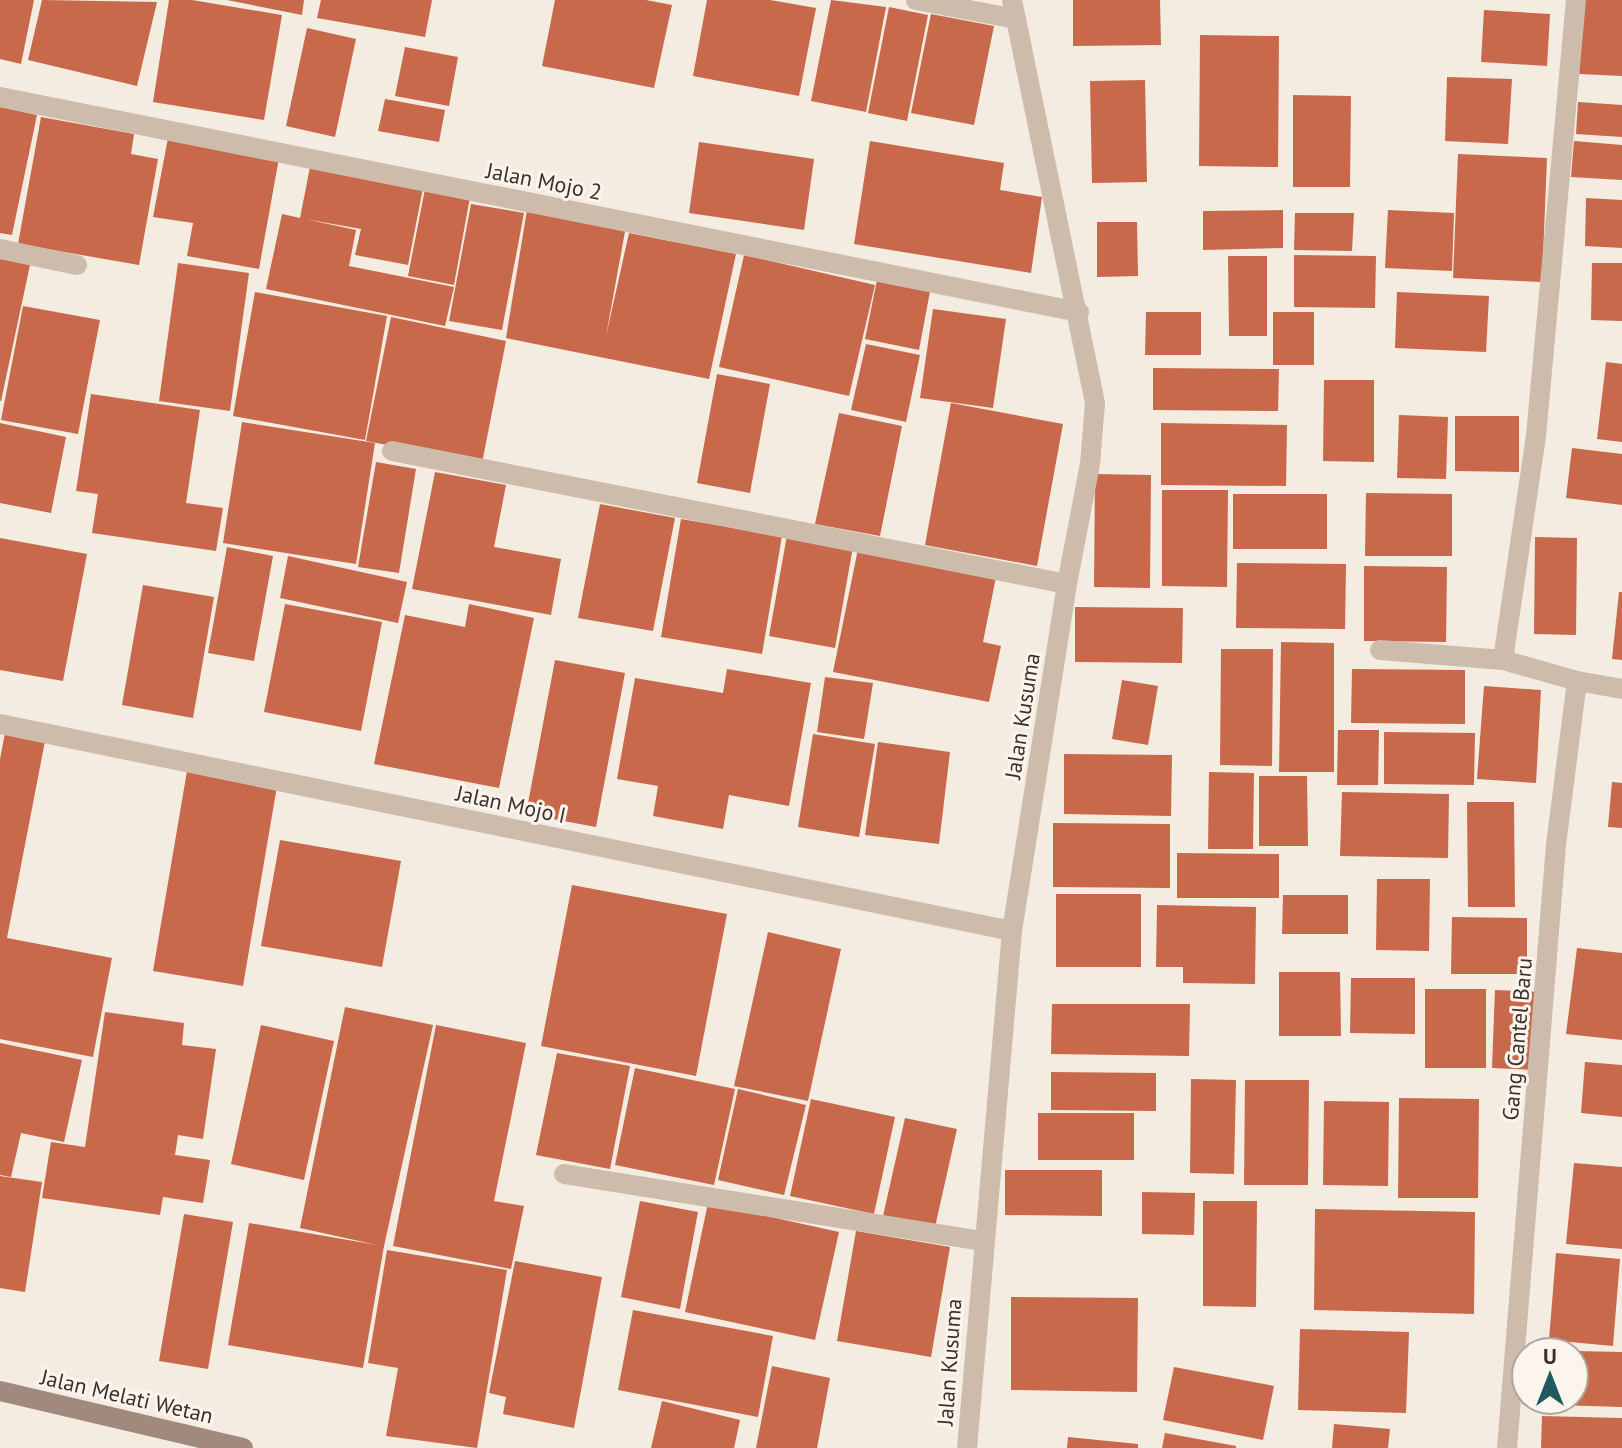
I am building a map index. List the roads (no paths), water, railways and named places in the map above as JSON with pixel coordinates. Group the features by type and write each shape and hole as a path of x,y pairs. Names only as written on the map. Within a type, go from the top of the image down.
{"street":[{"path":"916,0 1014,10"},
{"path":"1503,660 1536,436 1576,0"},
{"name":"Jalan Kusuma","path":"967,1448 982,1241 1012,931 1067,584 1090,464 1095,403 1079,312 1014,10"},
{"name":"Jalan Mojo 2","path":"0,97 1079,312"},
{"path":"0,249 77,265"},
{"path":"392,451 1067,584"},
{"path":"1380,650 1503,660 1577,681 1622,689"},
{"name":"Gang Cantel Baru","path":"1507,1448 1556,845 1577,681"},
{"name":"Jalan Mojo I","path":"0,724 1012,931"},
{"path":"564,1174 982,1241"},
{"name":"Jalan Melati Wetan","path":"0,1391 243,1448"}]}
